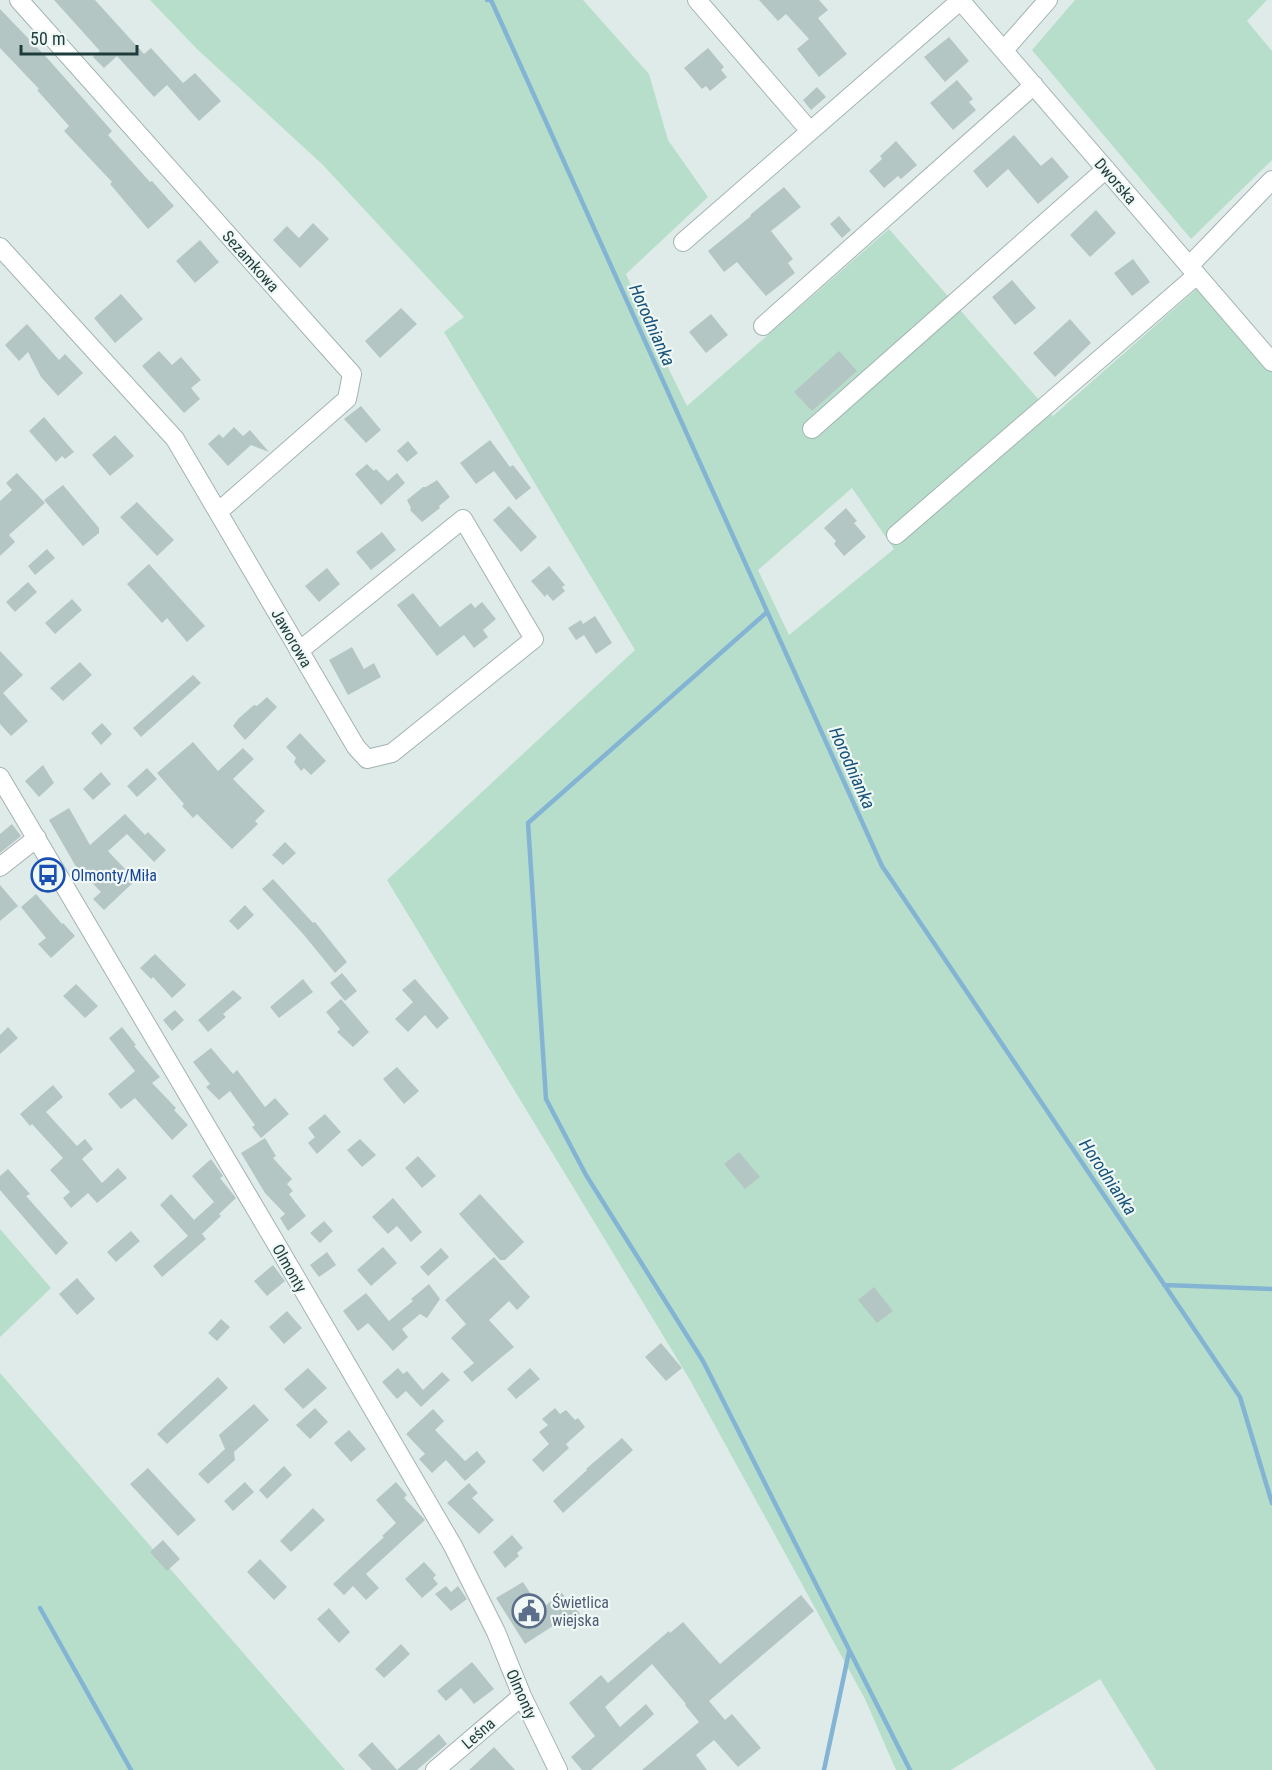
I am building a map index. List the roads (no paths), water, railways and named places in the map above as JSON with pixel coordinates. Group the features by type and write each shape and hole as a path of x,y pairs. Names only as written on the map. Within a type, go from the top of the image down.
{"street":[{"name":"Sezamkowa","path":"18,0 352,374 347,399 218,512"},
{"path":"697,0 810,131"},
{"path":"683,242 960,0"},
{"name":"Dworska","path":"960,0 1272,362"},
{"path":"1004,50 1048,0"},
{"path":"763,326 1034,86"},
{"path":"812,429 1106,169"},
{"path":"896,535 1193,270 1272,180"},
{"name":"Jaworowa","path":"0,247 175,439 299,651 356,747 367,759 392,753 534,639 463,519 299,651"},
{"name":"Olmonty","path":"0,777 453,1546 496,1632 522,1696 558,1770"},
{"path":"0,867 37,838"},
{"name":"Leśna","path":"435,1770 522,1696"}],"waterway":[{"name":"Horodnianka","path":"487,0 491,0 882,866 1240,1397 1272,1503"},
{"path":"767,612 528,823 546,1099 586,1175 703,1361 910,1770"},
{"path":"1164,1285 1272,1289"},
{"path":"40,1608 131,1770"},
{"path":"824,1770 849,1652"}],"place":[{"name":"Olmonty/Miła","path":"48,875"},
{"name":"Świetlica wiejska","path":"529,1611"}]}
